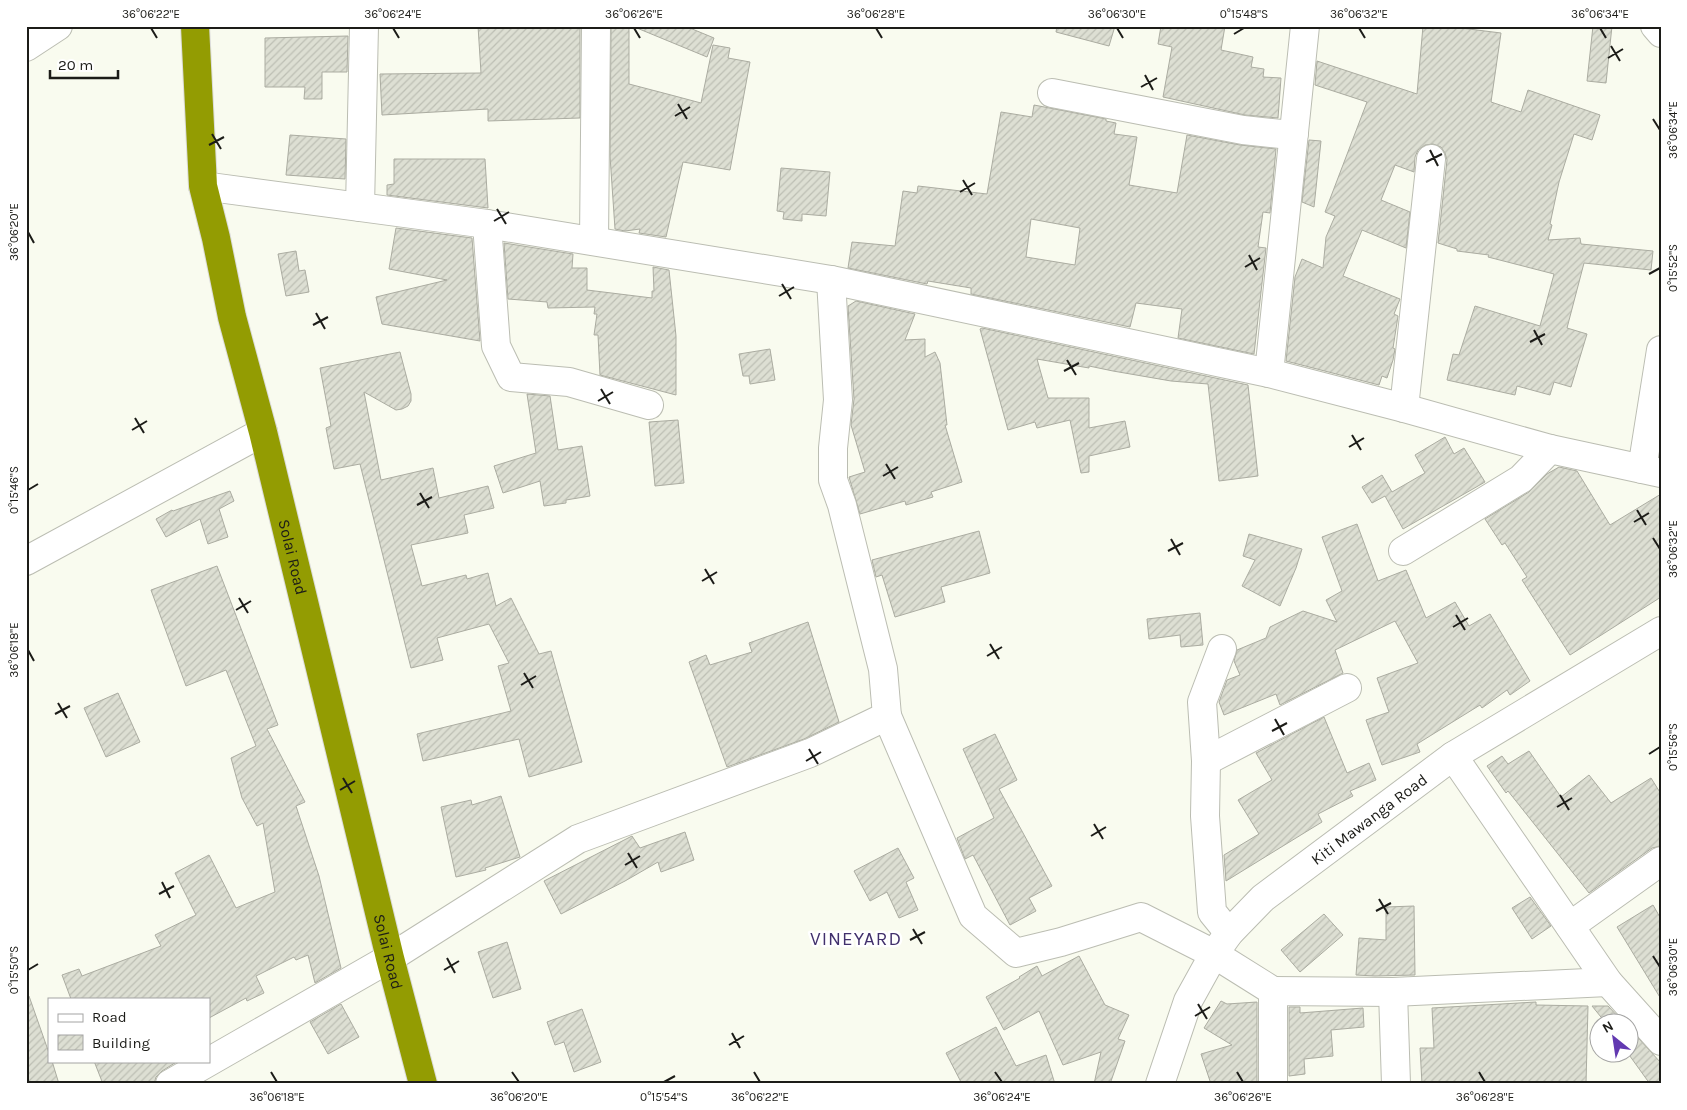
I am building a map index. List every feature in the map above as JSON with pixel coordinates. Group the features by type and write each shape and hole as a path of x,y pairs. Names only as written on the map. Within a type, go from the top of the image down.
{"highway":[{"name":"Solai Road","path":"194,26 203,186 232,317 263,432 390,958 423,1084"}],"street":[{"path":"26,47 58,26"},
{"path":"360,207 365,60 364,26"},
{"path":"1269,373 1305,26"},
{"path":"1655,26 1661,33"},
{"path":"594,241 596,27"},
{"path":"1052,92 1244,130 1281,134 1294,133"},
{"path":"1404,408 1431,159"},
{"path":"203,186 487,224 831,280 1269,373 1550,449 1651,471 1661,350"},
{"path":"487,224 496,346 511,377 569,382 649,405"},
{"path":"831,280 838,400 833,448 833,480 842,505 883,669 886,716 973,916 1016,953 1062,942 1141,917 1221,944 1273,991 1394,992 1608,982"},
{"path":"26,561 263,432"},
{"path":"1402,551 1521,479 1550,449"},
{"name":"Kiti Mawanga Road","path":"1160,1084 1188,1001 1221,944 1263,898 1453,756 1661,631"},
{"path":"1221,944 1212,912 1205,816 1206,761 1202,702 1222,649"},
{"path":"1206,761 1347,688"},
{"path":"210,1061 390,958 578,839 810,753 886,716"},
{"path":"1453,756 1608,982 1661,1041"},
{"path":"1570,926 1661,861"},
{"path":"1273,991 1273,1084"},
{"path":"1394,992 1396,1084"},
{"path":"170,1084 208,1062"}],"building":[{"path":"478,26 580,26 580,118 488,121 488,109 382,115 380,74 481,73"},
{"path":"611,26 629,26 629,84 701,103 713,45 730,48 728,58 750,62 730,170 683,162 666,237 639,233 640,229 625,231 615,229 610,156"},
{"path":"632,26 685,26 714,38 707,57"},
{"path":"1057,26 1115,26 1109,46 1056,32"},
{"path":"1161,26 1225,26 1221,50 1253,57 1251,67 1264,69 1263,77 1281,78 1278,118 1245,115 1163,97 1172,47 1158,44"},
{"path":"1423,26 1445,26 1501,33 1491,102 1521,112 1528,90 1600,115 1592,140 1574,134 1559,182 1548,240 1580,238 1581,244 1653,251 1651,270 1584,263 1567,328 1587,334 1571,387 1554,382 1550,395 1517,386 1515,395 1447,380 1453,354 1459,355 1475,306 1540,326 1554,274 1488,257 1489,255 1457,251 1457,249 1438,243 1447,160 1441,147 1433,144 1425,145 1418,150 1415,157 1414,172 1395,165 1381,200 1410,212 1406,248 1362,230 1343,276 1400,299 1394,314 1398,316 1393,348 1395,349 1387,378 1382,376 1379,385 1286,361 1295,277 1302,259 1323,268 1326,237 1335,216 1325,212 1367,102 1315,85 1317,61 1417,94"},
{"path":"1593,26 1612,26 1606,83 1587,81"},
{"path":"348,36 347,72 322,72 322,99 304,99 305,87 265,87 265,38"},
{"path":"1034,105 1106,119 1106,121 1116,123 1114,134 1137,137 1129,185 1177,193 1187,135 1240,145 1276,149 1270,213 1263,212 1258,247 1266,248 1254,354 1178,338 1182,309 1136,303 1130,327 971,294 971,288 928,281 927,284 848,268 852,242 895,246 903,191 917,193 918,186 987,194 1001,112 1032,117","holes":["1031,219 1080,228 1075,265 1026,257"]},
{"path":"290,135 346,139 345,179 286,175"},
{"path":"1309,140 1321,141 1314,207 1302,202"},
{"path":"394,159 485,159 488,208 387,195 387,185 394,184"},
{"path":"781,168 830,172 826,216 802,214 802,221 783,219 784,212 777,211"},
{"path":"396,228 472,238 480,341 382,324 376,297 447,280 389,269"},
{"path":"504,243 573,254 572,268 587,268 587,290 652,298 652,291 654,291 653,267 669,270 676,336 676,395 600,375 598,335 594,335 597,314 594,314 595,307 548,308 547,302 508,299"},
{"path":"296,251 299,271 305,270 309,292 286,296 278,254"},
{"path":"856,301 915,314 905,340 925,339 925,357 935,352 940,363 947,425 945,425 962,482 931,492 933,497 906,505 905,501 860,514 849,477 865,472 851,425 854,399 848,306"},
{"path":"980,329 1248,385 1258,476 1219,481 1208,384 1171,381 1089,366 1089,368 1037,359 1048,398 1089,398 1089,428 1125,421 1130,447 1089,456 1089,472 1081,473 1070,420 1037,428 1035,422 1008,430"},
{"path":"770,349 775,380 750,384 749,376 743,376 739,354"},
{"path":"400,352 411,394 411,401 408,406 396,410 364,392 381,480 433,468 439,498 488,486 494,508 464,515 468,533 411,545 422,586 466,575 467,579 488,573 496,606 511,598 539,654 551,651 582,762 529,777 519,739 423,761 417,734 511,711 498,666 509,663 489,624 437,638 443,660 411,668 360,464 334,469 326,428 331,426 320,368"},
{"path":"527,394 550,396 558,450 582,446 590,496 566,500 566,503 544,506 540,481 503,493 494,466 536,453"},
{"path":"678,420 684,483 655,486 649,422"},
{"path":"1445,437 1454,454 1464,448 1485,482 1403,529 1385,496 1372,503 1362,487 1382,475 1392,492 1425,473 1415,455"},
{"path":"1559,467 1577,471 1610,525 1661,494 1661,597 1570,655 1522,580 1527,577 1505,543 1502,545 1485,519 1529,492 1547,474"},
{"path":"230,491 234,501 219,509 228,537 208,544 200,519 166,537 156,519 172,510"},
{"path":"1357,524 1378,581 1406,570 1426,618 1455,602 1469,626 1490,614 1530,681 1510,695 1507,690 1482,708 1480,705 1417,744 1420,752 1382,765 1366,720 1389,712 1377,678 1418,663 1395,621 1335,650 1343,673 1280,705 1276,694 1224,715 1219,702 1227,680 1240,675 1234,661 1237,650 1266,638 1270,627 1303,611 1337,622 1326,600 1342,591 1322,537"},
{"path":"979,531 990,573 941,587 945,602 895,617 882,575 876,577 872,560"},
{"path":"1249,534 1302,549 1280,606 1242,586 1255,560 1243,556"},
{"path":"217,566 278,725 267,729 305,802 296,806 319,876 341,968 315,983 308,955 296,960 294,957 256,976 264,993 247,1001 246,998 210,1017 210,998 71,998 62,975 79,969 82,976 161,946 155,935 196,915 175,873 209,855 236,908 275,892 263,823 257,826 242,798 231,758 256,746 226,670 186,686 151,590"},
{"path":"1200,613 1203,645 1181,647 1180,635 1149,639 1147,619"},
{"path":"808,622 839,722 804,739 727,767 689,662 706,655 710,665 752,652 749,643"},
{"path":"118,693 140,742 106,757 84,708"},
{"path":"1324,717 1347,773 1369,763 1376,780 1350,791 1353,796 1318,814 1322,822 1226,881 1224,855 1259,834 1238,800 1272,780 1256,753"},
{"path":"995,734 1017,780 999,789 1052,886 1029,898 1036,911 1010,925 973,855 965,859 957,838 994,818 963,749"},
{"path":"1529,751 1561,797 1589,775 1611,803 1651,778 1661,794 1661,846 1652,848 1589,893 1508,791 1506,793 1487,766 1502,756 1508,764"},
{"path":"501,796 520,857 485,868 486,870 456,877 441,807 471,800 472,805"},
{"path":"685,832 694,860 661,872 658,862 561,914 544,881 632,836 640,848"},
{"path":"898,848 914,878 906,882 918,910 899,918 887,892 870,901 854,871"},
{"path":"1530,897 1551,926 1532,939 1512,908"},
{"path":"1653,905 1661,919 1661,999 1617,927"},
{"path":"1414,906 1415,975 1356,975 1359,938 1386,940 1386,907"},
{"path":"1324,914 1343,935 1300,972 1281,950"},
{"path":"507,942 521,989 493,998 478,952"},
{"path":"1079,956 1105,1005 1129,1015 1118,1039 1125,1041 1110,1084 1094,1084 1101,1052 1063,1065 1039,1011 1004,1030 986,997 1037,966 1042,976"},
{"path":"29,996 48,1050 48,1062 52,1062 59,1084 26,1084 26,997"},
{"path":"1221,1001 1227,1004 1257,1002 1257,1084 1211,1084 1201,1054 1232,1045 1204,1028"},
{"path":"1536,1002 1536,1005 1588,1006 1586,1084 1422,1084 1420,1048 1434,1048 1432,1008"},
{"path":"341,1004 359,1037 328,1054 310,1022"},
{"path":"1592,1006 1608,1006 1614,1012 1597,1012"},
{"path":"1289,1007 1300,1007 1300,1013 1363,1008 1364,1027 1331,1030 1333,1056 1304,1059 1305,1074 1289,1076"},
{"path":"582,1009 601,1062 574,1072 564,1042 555,1045 547,1022"},
{"path":"996,1027 1016,1066 1046,1055 1055,1084 962,1084 946,1053"},
{"path":"1640,1040 1661,1063 1661,1084 1650,1084 1634,1062 1640,1062"},
{"path":"94,1062 176,1062 162,1071 156,1077 154,1084 103,1084"}],"district":[{"name":"VINEYARD","path":"856,938"}]}
